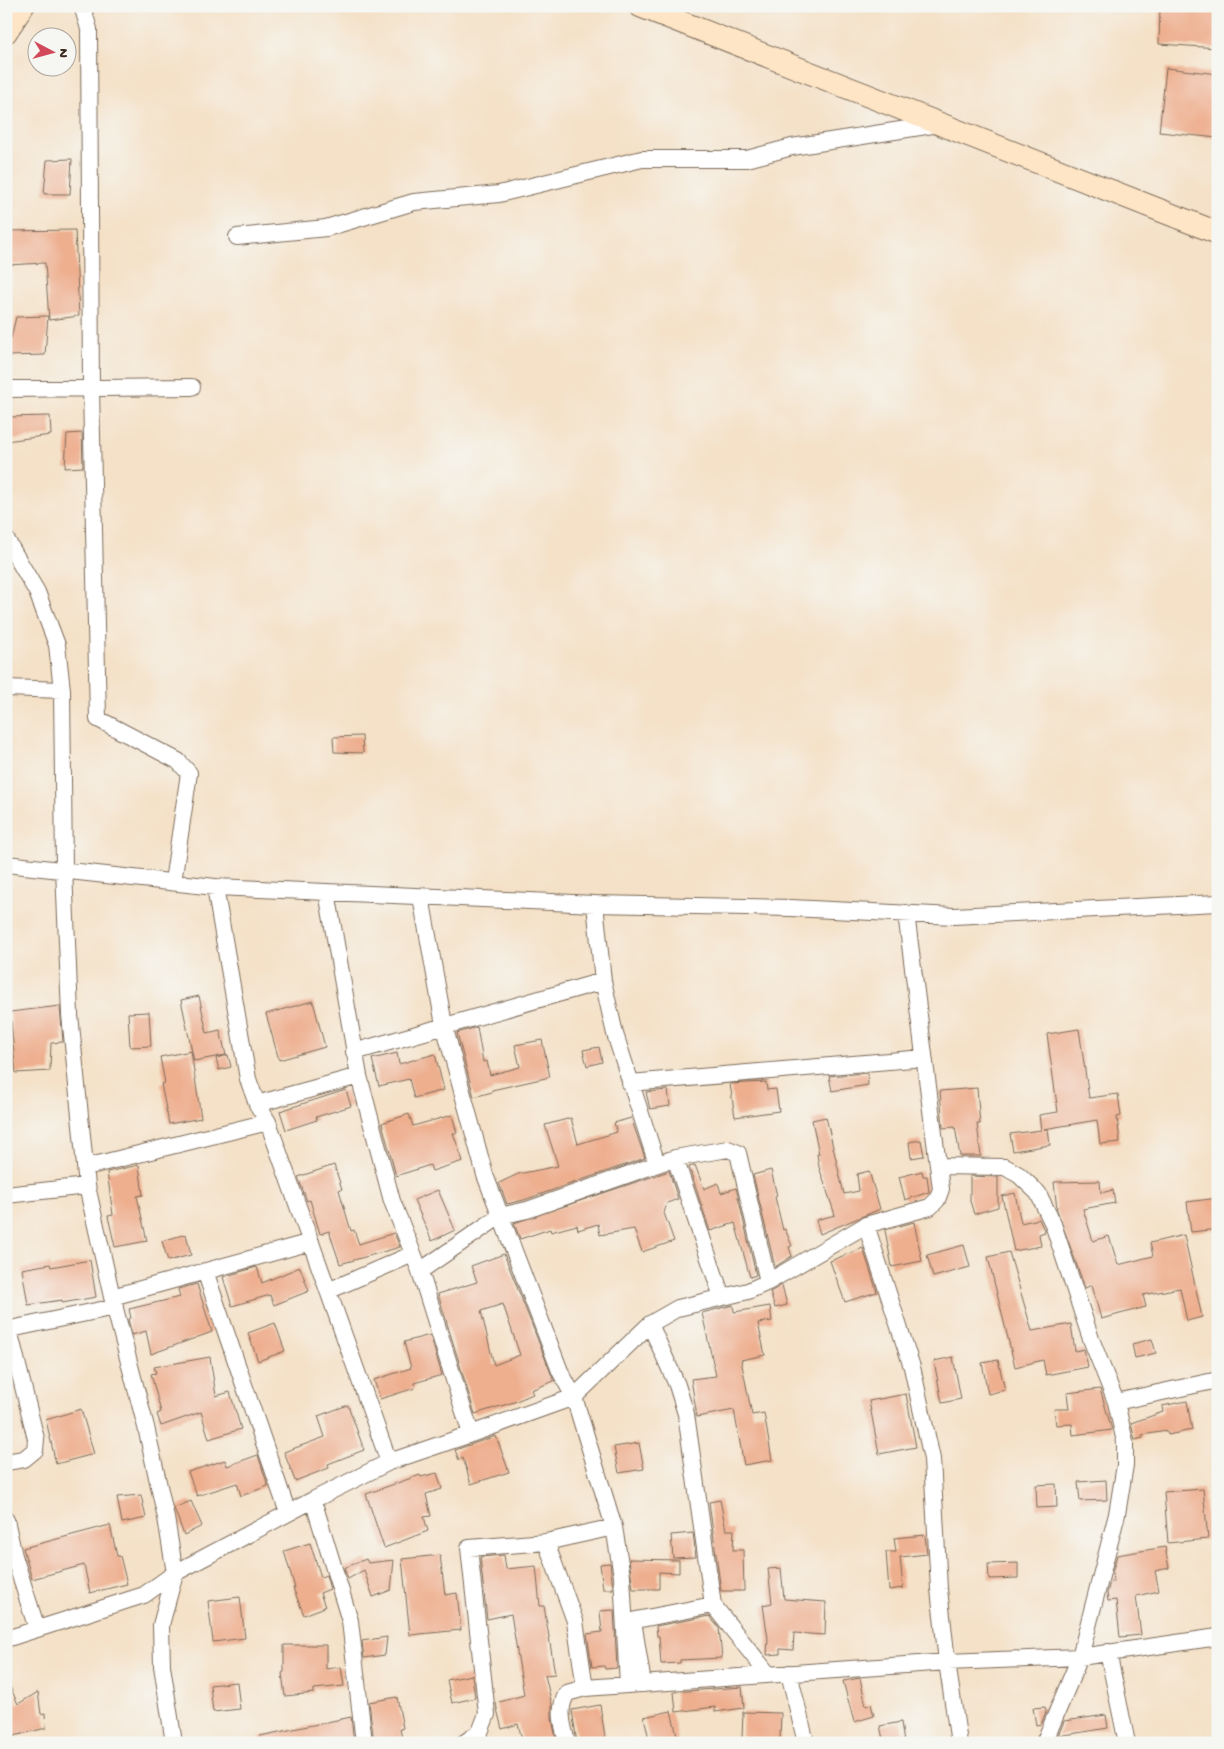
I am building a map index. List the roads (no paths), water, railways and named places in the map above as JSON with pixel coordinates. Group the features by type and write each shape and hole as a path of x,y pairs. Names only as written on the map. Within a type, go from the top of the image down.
{"main road":[{"path":"6,32 23,6"},
{"path":"640,6 1218,233"}],"street":[{"path":"82,6 89,29 91,388 98,719 178,761 189,773 173,882"},
{"path":"237,237 326,228 414,202 499,194 642,159 747,159 792,147 942,124"},
{"path":"6,389 192,387"},
{"path":"6,539 37,592 57,645 62,690 64,869 70,1015 87,1186 113,1302 146,1427 166,1518 175,1573 161,1625 162,1666 174,1743"},
{"path":"6,688 62,690"},
{"path":"6,864 215,887 595,904 791,908 954,916 1218,903"},
{"path":"215,887 248,1079 257,1104 268,1122 389,1462"},
{"path":"327,892 359,1076 392,1200 420,1271 471,1434"},
{"path":"421,897 444,1026 485,1175 560,1371 574,1397 614,1527 636,1684"},
{"path":"595,904 603,981 615,1034 657,1164"},
{"path":"6,1639 144,1595 175,1573 389,1462 574,1397 650,1324 678,1308 748,1291 768,1282 866,1225 930,1207 937,1200 941,1189 906,913"},
{"path":"354,1052 603,981"},
{"path":"630,1083 924,1058"},
{"path":"257,1104 359,1076"},
{"path":"86,1167 268,1122"},
{"path":"420,1271 500,1216 527,1210 675,1158 728,1149 738,1153 768,1282"},
{"path":"675,1158 722,1297"},
{"path":"938,1166 1005,1167 1019,1175 1038,1193 1053,1224 1091,1339 1116,1402 1125,1442 1125,1466 1117,1514 1080,1657 1044,1743"},
{"path":"6,1195 87,1186"},
{"path":"866,1225 912,1368 932,1459 939,1589 946,1662 960,1743"},
{"path":"6,1462 24,1459 30,1455 35,1450 36,1439 8,1330 113,1302 205,1271 311,1242"},
{"path":"328,1291 414,1254"},
{"path":"205,1271 288,1513"},
{"path":"650,1324 677,1385 686,1414 713,1605 768,1674"},
{"path":"1116,1402 1218,1380"},
{"path":"313,1500 350,1621 364,1743"},
{"path":"6,1520 14,1556 37,1629"},
{"path":"464,1743 480,1732 487,1714 469,1548 546,1542 614,1527"},
{"path":"546,1542 575,1621 585,1688"},
{"path":"636,1684 634,1627 636,1620 713,1605"},
{"path":"567,1743 560,1710 562,1701 566,1694 585,1688 946,1662 1080,1657 1218,1637"},
{"path":"1108,1652 1127,1743"},
{"path":"789,1672 806,1743"}]}
